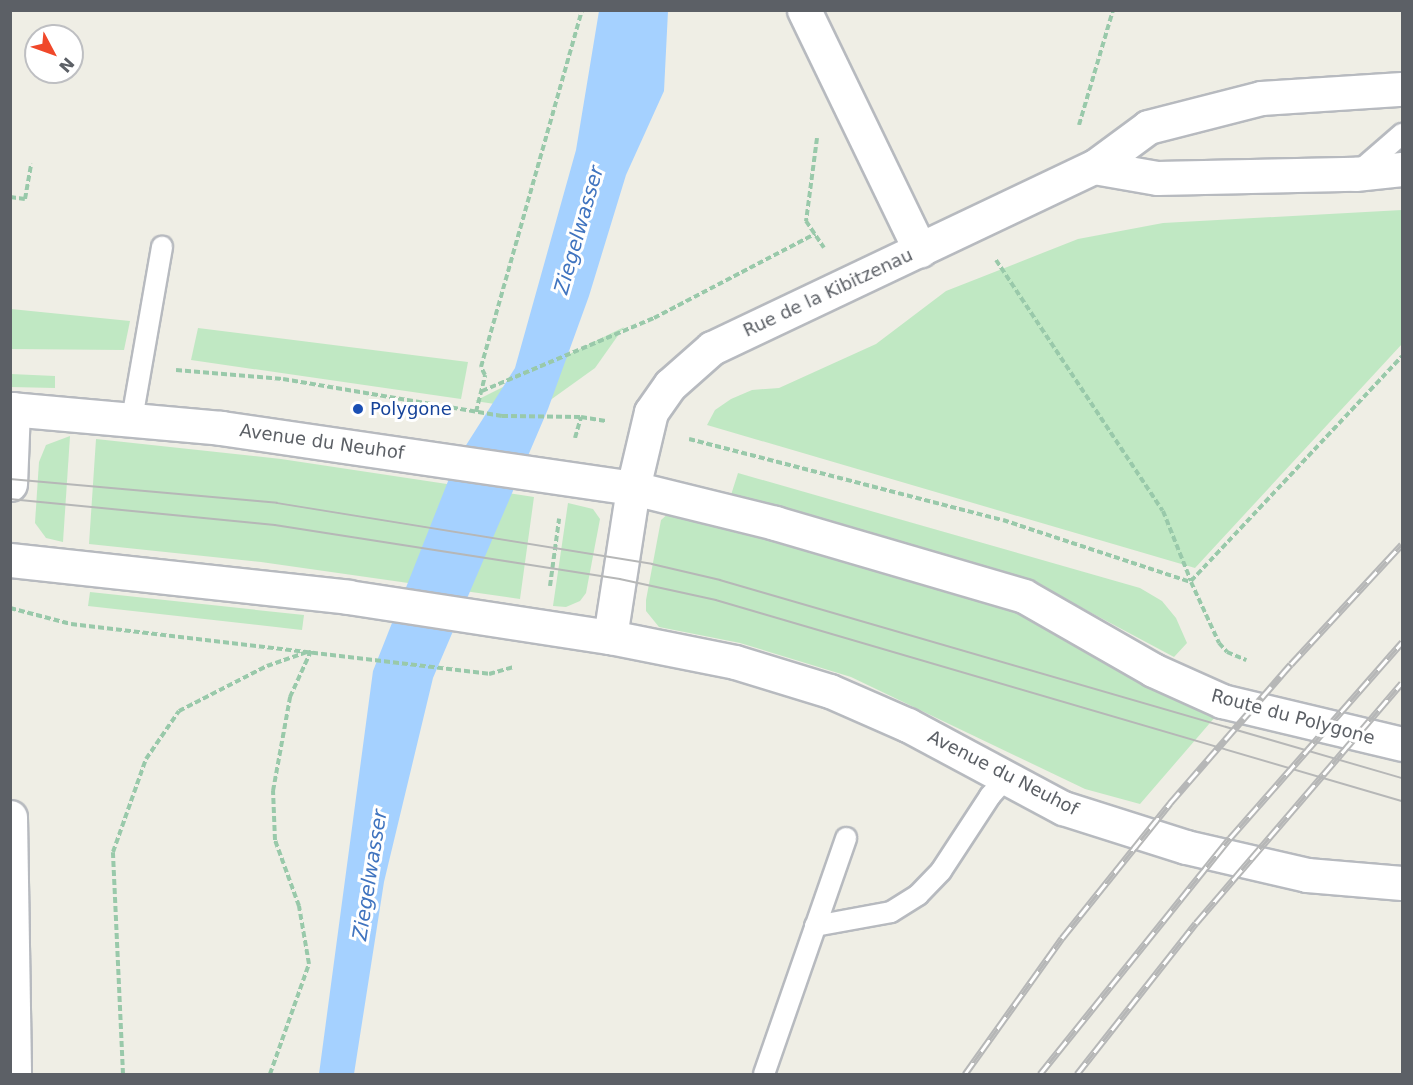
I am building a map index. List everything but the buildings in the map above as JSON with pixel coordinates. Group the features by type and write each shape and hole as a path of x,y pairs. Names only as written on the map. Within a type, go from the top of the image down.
{"street":[{"path":"804,10 920,250"},
{"name":"Rue de la Kibitzenau","path":"633,488 651,412 670,385 712,348 1081,173 1148,127 1261,98 1402,89"},
{"path":"1081,173 1156,178 1355,174 1402,169"},
{"path":"10,484 12,409"},
{"name":"Avenue du Neuhof","path":"12,409 132,419 322,441 564,480 633,488 775,523 1024,596 1184,686"},
{"path":"610,637 633,488"},
{"name":"Avenue du Neuhof","path":"10,560 348,597 543,643 610,637 735,662 830,691 908,725 1064,808 1186,847 1307,875 1402,884"},
{"name":"Route du Polygone","path":"1184,686 1222,701 1402,744"},
{"path":"10,817 14,1074"}],"lane":[{"path":"1355,174 1402,134"},
{"path":"132,419 162,247"},
{"path":"815,926 891,912 918,895 941,871 990,796 1006,778"},
{"path":"764,1074 846,838"}],"path":[{"path":"476,412 485,375 481,367 582,10"},
{"path":"1081,173 1084,99 1113,10"},
{"path":"817,134 806,221 847,284"},
{"path":"10,197 25,199 31,165"},
{"path":"972,225 1163,511 1191,582 1219,643 1227,652 1242,659"},
{"path":"482,391 654,318 815,234"},
{"path":"1191,582 1402,356"},
{"path":"10,608 71,624 489,674 543,643 564,480 581,417 476,412 283,379 186,369 139,373"},
{"path":"646,430 1003,520 1191,582"},
{"path":"123,1074 113,852 146,759 179,711 267,666 311,651"},
{"path":"270,1074 309,964 299,906 274,840 273,790 291,697 311,651"}],"green space":[{"path":"1402,210 1402,344 1195,568 707,425 715,410 731,399 752,390 779,388 876,344 946,291 1078,239 1163,223"},
{"path":"11,309 130,321 124,350 11,349"},
{"path":"624,327 595,368 542,406 522,408 475,401"},
{"path":"198,328 468,362 461,399 191,360"},
{"path":"11,374 55,376 55,388 11,387"},
{"path":"70,436 63,542 46,538 35,523 39,462 46,445"},
{"path":"96,439 281,459 534,497 520,599 261,562 89,544"},
{"path":"738,473 1140,588 1162,601 1176,618 1187,643 1174,657 1039,585 731,495"},
{"path":"568,503 593,509 600,519 586,593 580,601 566,607 553,606"},
{"path":"669,513 737,529 1026,616 1222,709 1140,804 1085,789 851,677 740,643 659,627 646,611 646,600 661,520"},
{"path":"90,592 304,615 302,630 88,606"}],"water":[{"name":"Ziegelwasser","path":"599,11 668,11 664,91 626,175 589,296 548,409 433,678 384,882 354,1074 319,1074 373,671 456,461 515,368 576,150"}],"tram line":[{"path":"10,479 277,503 652,564 720,580 1402,778"},
{"path":"10,499 275,525 620,579 716,600 1402,801"}],"railway":[{"path":"965,1074 1062,938 1170,803 1291,664 1402,544"},
{"path":"1040,1074 1230,838 1402,642"},
{"path":"1077,1074 1196,923 1402,683"}],"place":[{"name":"Polygone","path":"358,409"}]}
